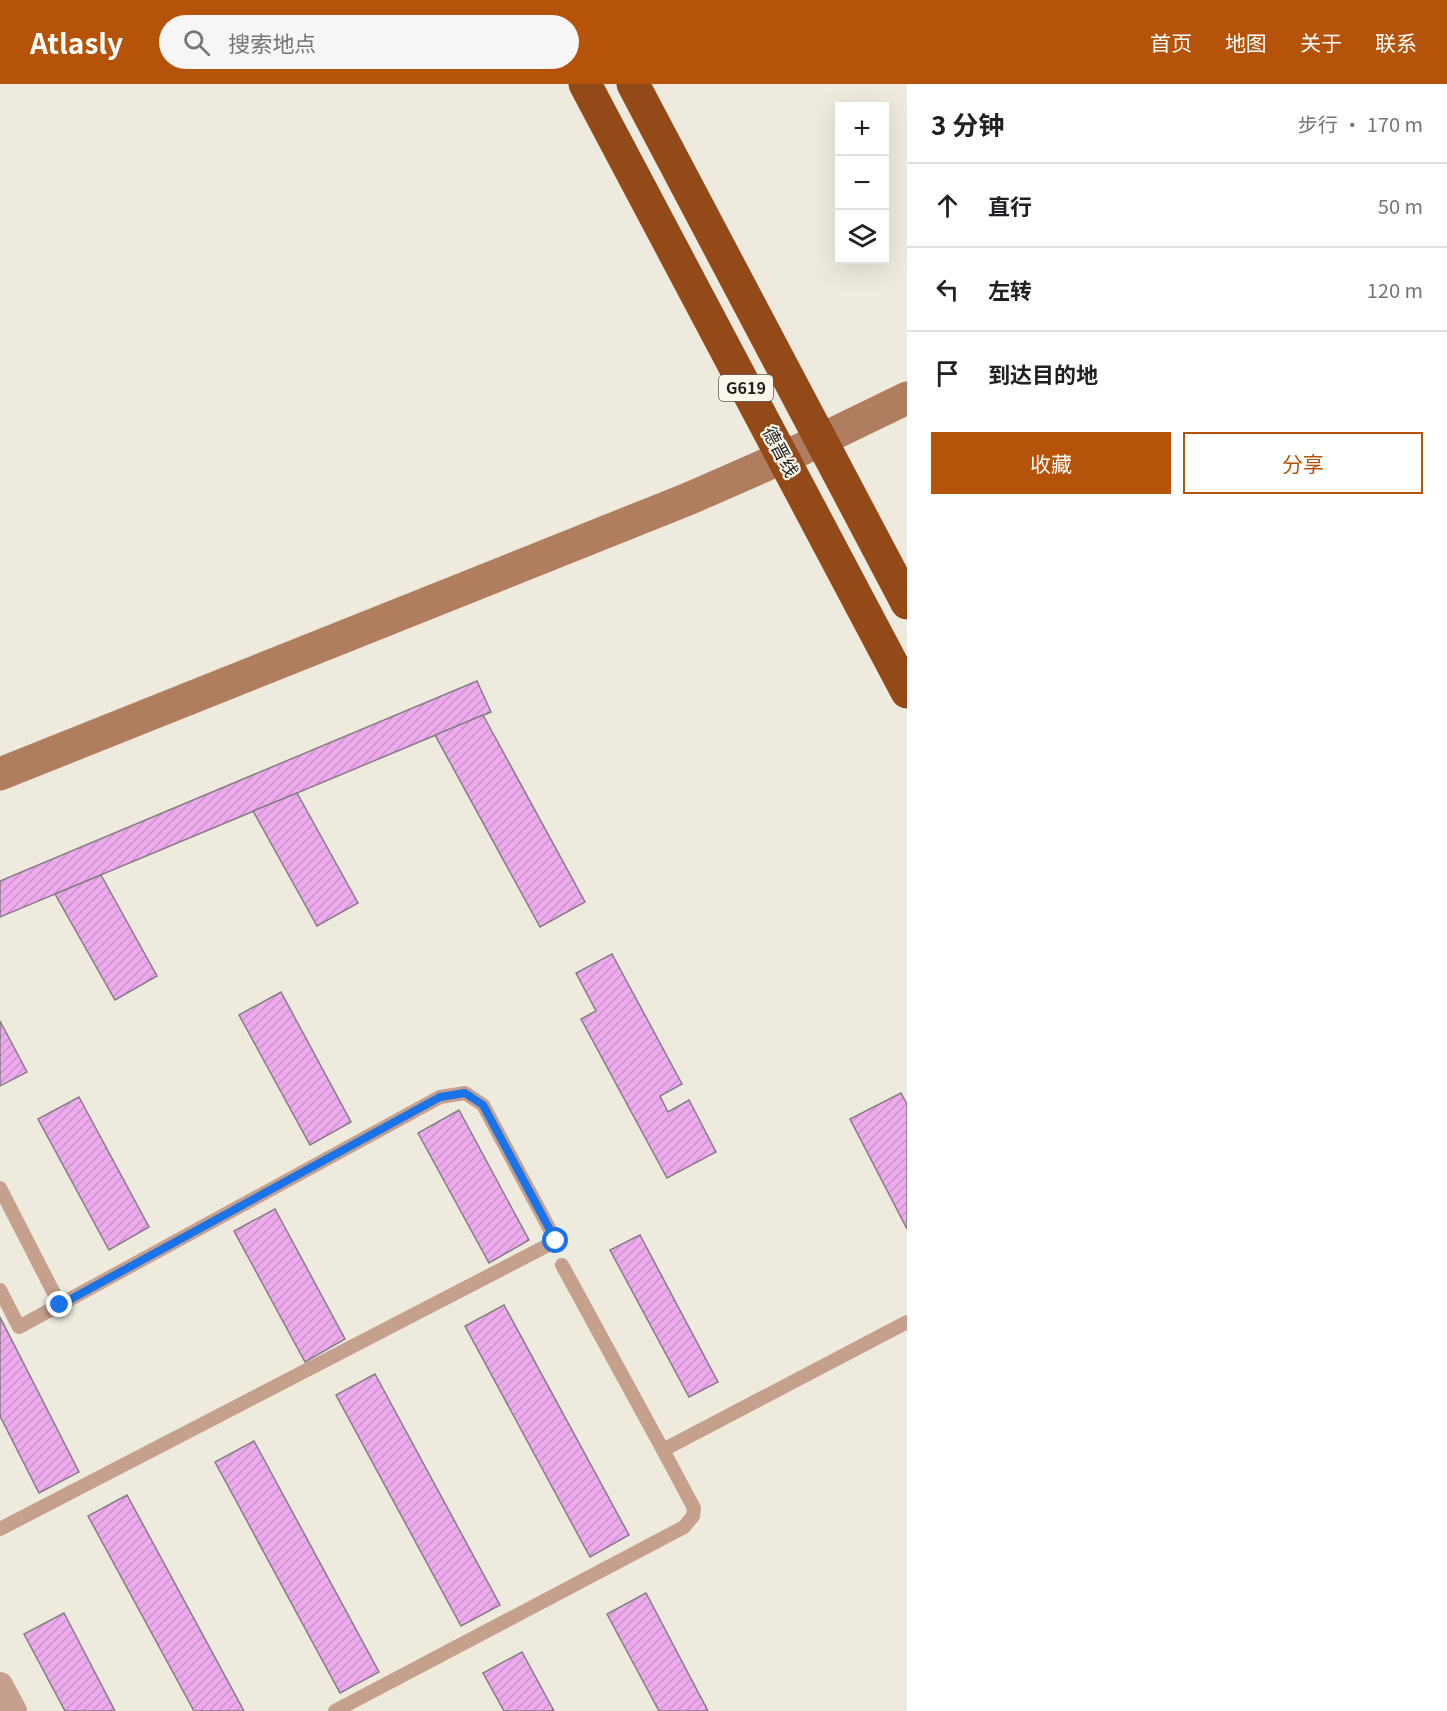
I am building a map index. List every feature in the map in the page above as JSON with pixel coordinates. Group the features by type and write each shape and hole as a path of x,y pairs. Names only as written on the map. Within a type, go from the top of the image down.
{"highway":[{"name":"德晋线","path":"585,84 907,692"},
{"name":"G619","path":"633,84 907,603"}],"main road":[{"path":"0,774 666,508 783,458 907,398"}],"street":[{"path":"0,1685 14,1711"}],"lane":[{"path":"0,1290 19,1327 440,1097 465,1093 483,1105 556,1241 0,1529"},
{"path":"0,1188 60,1305"},
{"path":"335,1711 684,1527 693,1516 694,1508 562,1265"},
{"path":"663,1450 907,1322"}],"building":[{"path":"477,681 491,712 0,917 0,881"},
{"path":"483,715 585,902 540,927 435,735"},
{"path":"297,793 358,903 317,926 253,811"},
{"path":"101,875 157,976 115,1000 55,894"},
{"path":"612,954 682,1084 660,1096 668,1112 689,1100 716,1152 667,1178 581,1019 596,1011 576,973"},
{"path":"281,992 351,1122 310,1145 239,1015"},
{"path":"0,1021 27,1072 0,1086"},
{"path":"901,1093 907,1104 907,1229 850,1119"},
{"path":"79,1097 149,1227 109,1250 38,1119"},
{"path":"459,1110 529,1240 489,1263 418,1133"},
{"path":"275,1209 345,1339 305,1362 234,1231"},
{"path":"640,1235 718,1382 689,1397 610,1250"},
{"path":"504,1305 629,1535 590,1557 465,1326"},
{"path":"0,1317 79,1472 39,1493 0,1416"},
{"path":"375,1374 500,1605 461,1626 336,1395"},
{"path":"254,1441 379,1672 340,1693 215,1462"},
{"path":"127,1495 244,1711 194,1711 88,1516"},
{"path":"646,1593 708,1711 659,1711 607,1614"},
{"path":"64,1613 115,1711 65,1711 24,1634"},
{"path":"522,1652 554,1711 504,1711 483,1673"}],"route":[{"path":"60,1305 440,1097 465,1093 483,1105 556,1241"}]}
